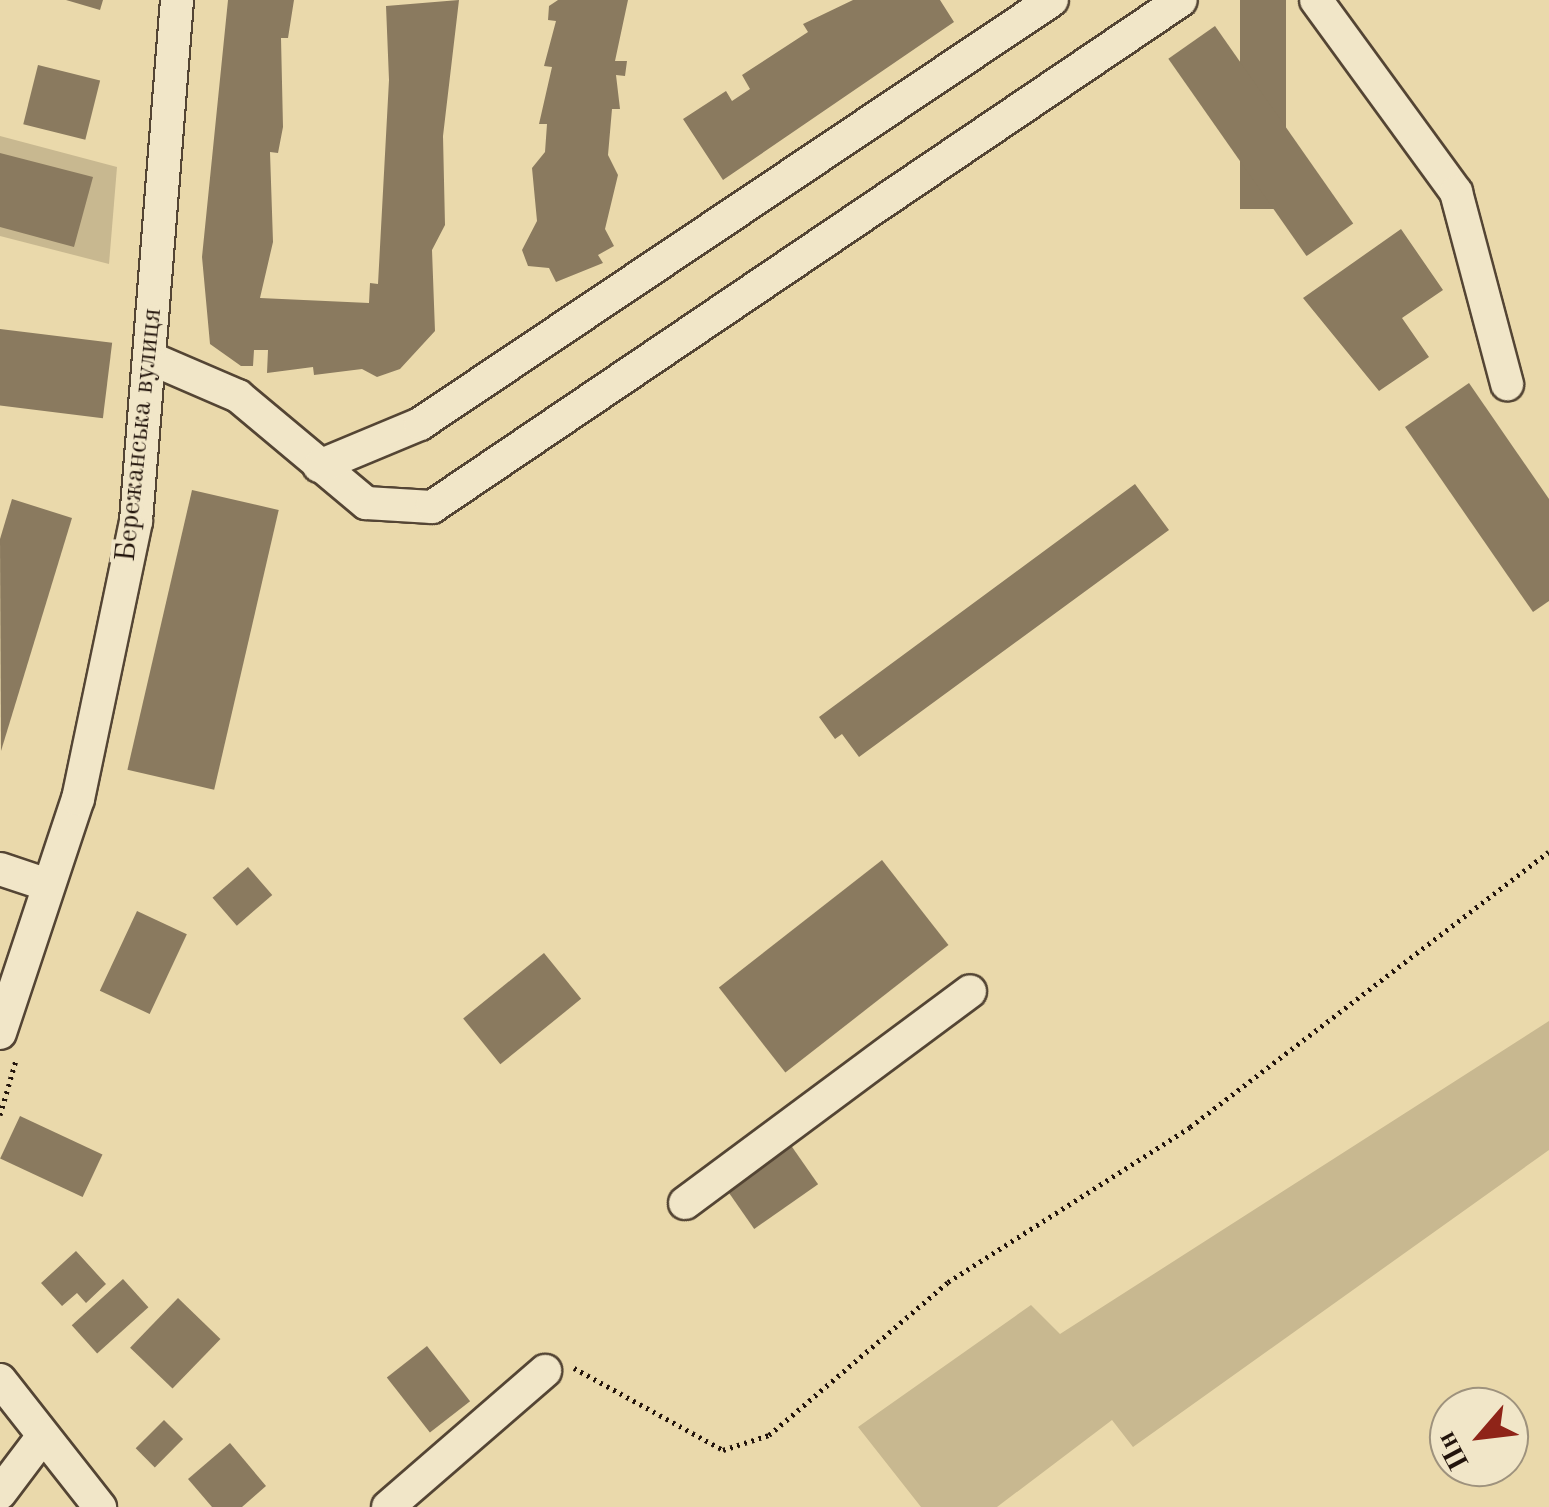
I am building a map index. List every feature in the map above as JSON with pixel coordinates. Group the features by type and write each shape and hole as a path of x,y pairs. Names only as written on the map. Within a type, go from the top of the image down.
{"street":[{"name":"Бережанська вулиця","path":"0,1033 45,884 78,799 132,540 152,359 177,0"},
{"path":"318,466 420,424 1052,0"},
{"path":"152,359 238,396 318,466 385,511 459,496 1180,0"},
{"path":"1316,0 1456,192 1507,384"},
{"path":"0,869 45,884"},
{"path":"685,1203 970,991"},
{"path":"388,1507 551,1366"},
{"path":"0,1380 100,1507"},
{"path":"0,1492 44,1436"}],"path":[{"path":"551,1366 647,1401 722,1450 769,1435 962,1272 1190,1127 1549,852"}],"shaded area":[{"path":"0,136 117,167 109,264 0,236"},
{"path":"1549,1021 1549,1150 1133,1447 1112,1420 997,1507 921,1507 858,1427 1031,1305 1060,1334"}],"building":[{"path":"66,0 103,0 100,10"},
{"path":"228,0 294,0 288,38 281,38 283,127 278,153 270,152 273,242 260,298 369,303 370,283 378,284 389,80 386,6 459,0 443,136 445,225 432,250 435,331 400,369 377,377 362,369 314,375 313,367 267,373 268,350 254,350 253,366 241,366 210,344 202,257"},
{"path":"558,0 628,0 615,61 627,61 625,76 616,75 620,109 612,109 608,155 618,175 605,229 614,246 598,255 603,263 556,282 549,268 528,266 522,250 537,221 532,168 545,152 547,124 539,124 552,67 544,66 556,21 548,20 549,6"},
{"path":"853,0 940,0 954,22 723,180 683,119 726,91 732,101 750,89 742,75 808,32 803,24"},
{"path":"1240,0 1286,0 1286,209 1240,209"},
{"path":"1215,26 1353,223 1307,256 1168,59"},
{"path":"38,65 100,80 85,140 23,124"},
{"path":"0,153 93,177 74,247 0,227"},
{"path":"1401,229 1443,290 1402,318 1429,357 1379,391 1303,298"},
{"path":"0,329 112,343 103,418 0,406"},
{"path":"1469,383 1549,499 1549,601 1533,612 1405,427"},
{"path":"1135,484 1169,530 859,757 842,734 835,739 819,717"},
{"path":"192,490 279,510 214,790 127,770"},
{"path":"12,499 72,518 1,751 0,539"},
{"path":"882,860 948,945 785,1073 719,987"},
{"path":"248,867 272,895 237,926 213,898"},
{"path":"137,911 187,934 150,1014 100,991"},
{"path":"544,953 581,999 500,1064 463,1018"},
{"path":"20,1116 102,1154 83,1197 0,1159"},
{"path":"790,1144 818,1184 754,1229 726,1189"},
{"path":"76,1251 106,1284 86,1303 77,1293 62,1306 41,1283"},
{"path":"123,1279 148,1307 97,1353 72,1325"},
{"path":"178,1298 220,1339 173,1389 130,1348"},
{"path":"427,1346 470,1401 430,1433 387,1377"},
{"path":"164,1420 183,1439 155,1467 136,1448"},
{"path":"230,1443 266,1486 242,1507 212,1507 188,1479"}]}
